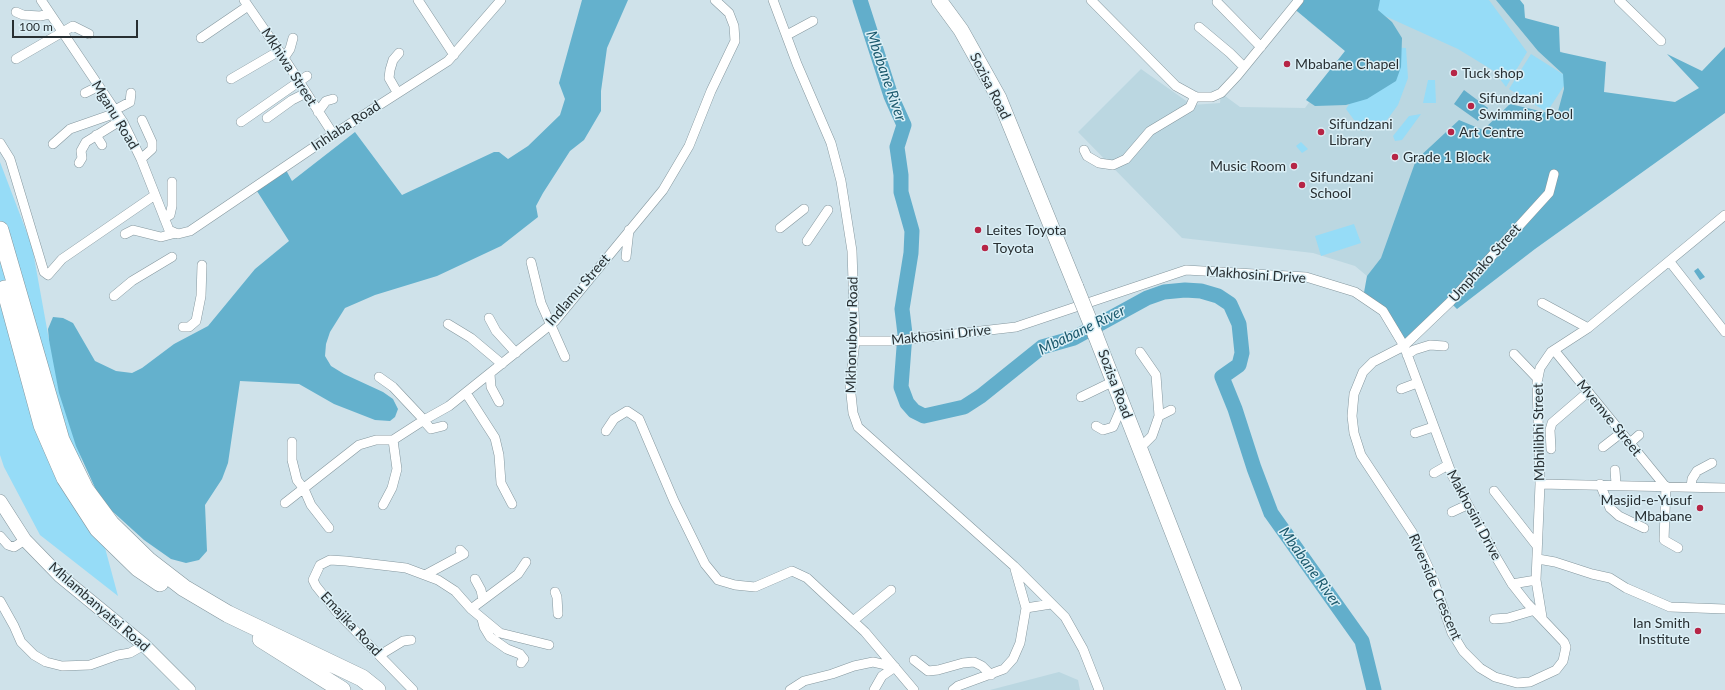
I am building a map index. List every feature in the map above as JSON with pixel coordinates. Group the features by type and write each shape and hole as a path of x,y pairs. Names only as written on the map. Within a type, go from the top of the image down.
{"highway":[{"path":"0,230 61,440 85,489 111,524 149,561 184,588 228,614 360,684 382,690"},
{"path":"0,270 42,425 65,478 98,529 138,568 177,595 210,615 337,675 377,690"},
{"path":"261,640 342,690"}],"main road":[{"name":"Sozisa Road","path":"939,0 960,30 999,98 1123,404 1234,690"},
{"name":"Mhlambanyatsi Road","path":"0,501 25,540 60,576 144,645 189,690"}],"street":[{"name":"Mganu Road","path":"41,0 123,122 141,159 169,230 177,233"},
{"path":"418,0 454,55"},
{"name":"Inhlaba Road","path":"125,234 133,230 161,237 170,236 177,233 190,232 333,134 448,61 501,0"},
{"name":"Indlamu Street","path":"393,440 423,420 450,406 551,325 663,190 689,146 711,91 735,41 734,26 729,13 715,0"},
{"name":"Mkhonubovu Road","path":"773,0 797,64 831,144 841,181 852,251 855,341 850,385 853,413 858,427 1014,566 1023,593 1026,608 1020,643 1013,659 1004,669 958,686 953,690"},
{"path":"1091,0 1176,86 1195,96 1212,97 1221,93 1299,0"},
{"path":"1618,0 1661,41"},
{"path":"1217,2 1261,47"},
{"path":"201,38 246,3"},
{"name":"Mkhiwa Street","path":"246,3 282,54 303,79 306,93 333,134"},
{"path":"16,12 23,15 40,16 50,14"},
{"path":"787,35 813,21"},
{"path":"16,59 73,26 89,34"},
{"path":"1198,27 1230,53 1244,67"},
{"path":"231,80 290,49 293,38"},
{"path":"397,92 389,78 393,60 399,53"},
{"path":"241,122 303,79"},
{"path":"85,93 99,86"},
{"path":"53,144 70,129 116,111 130,102 131,93"},
{"path":"267,118 292,100 306,93"},
{"path":"1084,150 1087,156 1099,163 1113,165 1126,159 1150,131 1190,107 1195,96"},
{"path":"318,112 326,101 333,99"},
{"path":"141,159 152,149 152,142 142,120"},
{"path":"79,163 82,158 81,151 83,145 96,135 123,122"},
{"path":"96,135 102,145"},
{"path":"0,143 10,159 44,272 48,275 62,259 155,195"},
{"name":"Umphako Street","path":"1404,346 1450,302 1549,193 1554,174"},
{"path":"164,218 170,214 172,206 172,182"},
{"path":"780,228 804,208"},
{"path":"808,241 828,210"},
{"name":"Mbhilibhi Street","path":"1542,617 1536,580 1540,484 1538,379 1540,368 1546,358 1554,350 1588,328 1670,262 1725,215"},
{"path":"626,257 630,230"},
{"path":"114,296 132,281 172,257"},
{"path":"531,262 541,303 557,342 565,357"},
{"path":"1670,262 1725,332"},
{"path":"183,327 189,327 196,321 201,296 202,265"},
{"name":"Makhosini Drive","path":"855,341 893,341 1016,327 1186,270 1306,277 1355,292 1383,311 1404,346 1448,465 1467,505 1512,584 1534,610 1542,617"},
{"path":"1542,303 1588,328"},
{"path":"1708,311 1716,305"},
{"path":"489,318 496,331 516,353"},
{"path":"448,324 471,338 502,364"},
{"path":"1430,345 1430,355"},
{"path":"1407,355 1414,350 1430,345 1444,346"},
{"name":"Riverside Crescent","path":"1404,346 1373,362 1363,372 1354,394 1352,416 1354,433 1361,456 1412,532 1431,573 1452,633 1463,651 1480,668 1495,677 1516,683 1530,682 1556,670 1563,661 1566,647 1560,636 1542,617"},
{"name":"Mvemve Street","path":"1554,350 1665,486"},
{"path":"1139,446 1145,443 1152,436 1159,416 1156,375 1140,352"},
{"path":"1514,354 1538,379"},
{"path":"490,374 491,387 499,402"},
{"path":"379,377 393,387 431,429 443,426"},
{"path":"1081,397 1114,382"},
{"path":"1401,389 1417,383"},
{"path":"1551,449 1550,430 1552,423 1588,392"},
{"path":"466,393 495,438 499,455 501,483 512,504"},
{"path":"1096,426 1103,430 1113,427 1123,404"},
{"path":"1159,416 1171,410"},
{"path":"606,431 614,419 627,411 639,419 674,502 705,564 718,580 735,585 755,587 792,571 807,578 853,620 914,690"},
{"path":"1415,433 1433,427"},
{"path":"1602,447 1621,433"},
{"path":"1630,443 1640,435"},
{"path":"285,503 359,445 376,440 393,440 397,469 392,488 383,505"},
{"path":"292,442 293,472 304,489 310,504 329,528"},
{"path":"1691,487 1692,479 1697,471 1712,463"},
{"path":"1434,473 1448,465"},
{"path":"1615,470 1616,484"},
{"path":"1540,484 1616,484 1725,488"},
{"path":"1600,484 1610,508 1619,516 1644,528"},
{"path":"1665,486 1664,540 1678,548"},
{"path":"1494,491 1537,546"},
{"path":"1452,512 1467,505"},
{"path":"0,536 8,545 14,547 25,540"},
{"path":"425,575 464,554 460,550"},
{"name":"Emajika Road","path":"414,690 380,655 349,617 336,611 313,580 320,564 330,560 406,568 425,575 455,591 471,609 500,632 549,645"},
{"path":"1538,560 1555,562 1610,578 1626,588 1670,607 1725,609"},
{"path":"471,609 518,574 526,562"},
{"path":"1014,566 1065,617 1083,649 1099,690"},
{"path":"475,579 481,590 483,600"},
{"path":"1512,584 1536,580"},
{"path":"853,620 891,590"},
{"path":"555,592 557,597 558,614"},
{"path":"0,602 14,626 21,642 34,655 46,662 62,666 90,665 130,652 144,645"},
{"path":"1026,608 1051,604"},
{"path":"1494,619 1508,618 1534,610"},
{"path":"482,619 484,627 490,637 508,649 520,654 524,659 521,663"},
{"path":"380,655 403,641 411,640"},
{"path":"914,660 928,671 938,670 963,662 974,662 982,666 991,675"},
{"path":"790,690 804,681 832,674 854,666 873,662 894,667"},
{"path":"874,690 882,676 894,667"}],"shaded area":[{"path":"582,0 628,0 607,48 601,91 601,111 584,140 570,151 543,193 536,206 538,217 501,246 437,276 375,295 345,308 330,332 326,344 325,356 331,366 344,374 383,392 393,399 398,409 395,417 390,421 375,420 334,404 299,384 240,381 228,463 222,479 205,505 207,551 199,560 186,563 171,559 144,540 101,501 76,446 59,393 49,340 48,329 53,317 63,318 73,323 95,361 116,371 132,373 142,368 174,344 208,326 255,269 289,241 255,188 286,170 292,181 355,132 402,195 494,152 499,152 508,159 528,146 560,115 565,99 559,83"},
{"path":"1299,0 1380,0 1378,10 1392,22 1402,38 1401,67 1396,81 1367,99 1346,105 1315,106 1306,100 1345,51 1292,7"},
{"name":"Sifundzani School","path":"1325,0 1507,0 1589,78 1557,115 1367,276 1355,266 1313,253 1182,238 1078,132 1141,69 1192,105 1220,103 1221,93 1240,107 1305,108 1345,51 1307,20"},
{"path":"1377,0 1489,0 1527,52 1506,87 1494,71 1458,49 1374,11"},
{"path":"1496,0 1520,0 1524,5 1525,18 1559,27 1560,52 1606,62 1604,92 1675,102 1699,88 1667,54 1702,71 1725,47 1725,113 1535,249 1457,309 1450,302 1404,346 1383,311 1363,298 1367,276 1381,258 1416,160 1459,120 1483,130 1510,104 1557,115 1564,89 1563,74 1538,51"},
{"path":"1392,47 1406,48 1408,78 1398,105 1384,124 1362,131 1346,109 1363,83"},
{"path":"1531,54 1569,78 1547,112 1509,89"},
{"path":"1428,80 1435,80 1436,103 1423,103"},
{"name":"Sifundzani Swimming Pool","path":"1464,90 1488,108 1478,121 1454,104"},
{"path":"1421,114 1402,140 1395,141 1393,136 1409,116"},
{"path":"1301,142 1308,149 1302,153 1296,146"},
{"path":"0,162 32,246 49,340 118,596 40,535 4,467 0,455"},
{"path":"1354,224 1361,243 1321,256 1315,236"},
{"path":"1698,268 1705,277 1700,280 1694,271"},
{"path":"1059,672 1078,680 1080,690 990,690"}],"waterway":[{"name":"Mbabane River","path":"860,0 891,96 904,125 897,147 901,175 901,192 912,231 911,253 902,309 905,334 901,387 907,403 914,411 924,416 964,407 981,396 1042,347 1074,338 1147,298 1164,292 1185,290 1201,291 1218,296 1230,304 1239,324 1242,353 1239,365 1222,377 1235,409 1254,468 1271,513 1362,641 1374,690"}],"place":[{"name":"Mbabane Chapel","path":"1287,64"},
{"name":"Tuck shop","path":"1454,73"},
{"name":"Sifundzani Swimming Pool","path":"1471,106"},
{"name":"Sifundzani Library","path":"1321,132"},
{"name":"Art Centre","path":"1451,132"},
{"name":"Grade 1 Block","path":"1395,157"},
{"name":"Music Room","path":"1294,166"},
{"name":"Sifundzani School","path":"1302,185"},
{"name":"Leites Toyota","path":"978,230"},
{"name":"Toyota","path":"985,248"},
{"name":"Masjid-e-Yusuf Mbabane","path":"1700,508"},
{"name":"Ian Smith Institute","path":"1698,631"}]}
